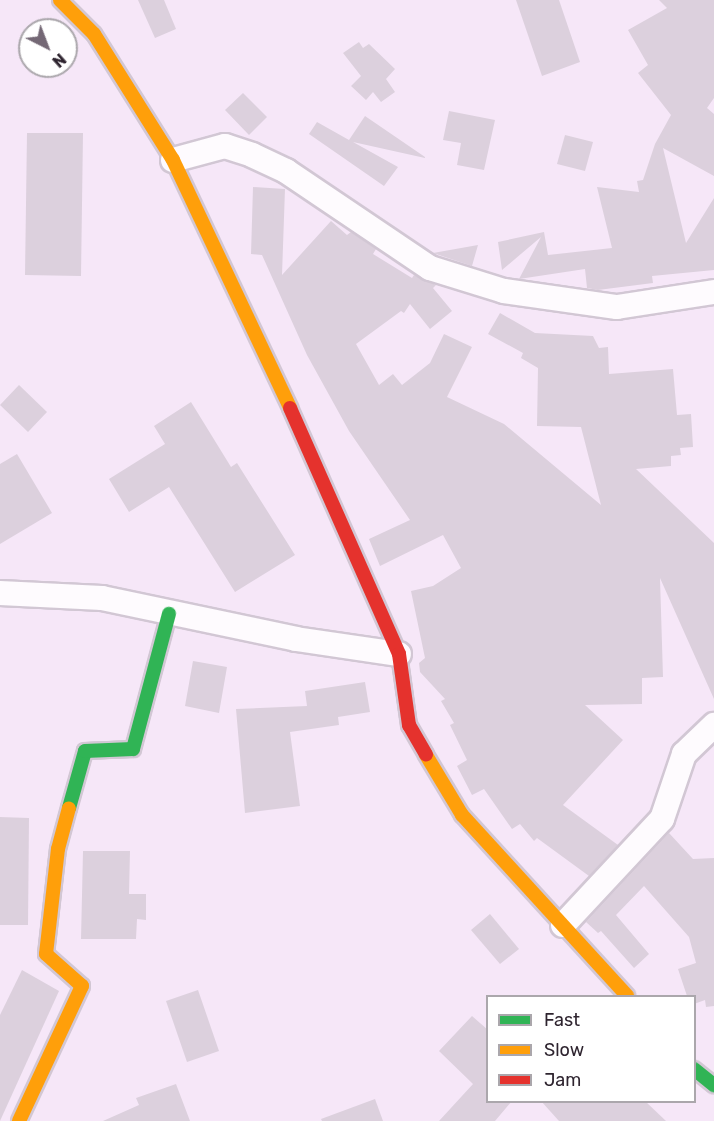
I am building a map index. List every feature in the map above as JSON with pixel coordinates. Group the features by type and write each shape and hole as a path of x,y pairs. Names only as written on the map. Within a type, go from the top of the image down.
{"street":[{"path":"60,0 94,34 173,160 242,299 399,654 408,725 462,814 626,995"},
{"path":"173,160 225,146 252,155 286,171 430,268 504,291 617,307 714,292"},
{"path":"0,593 102,598 169,614 399,654"},
{"path":"19,1121 82,986 46,954 58,849 85,752 133,749 169,614"},
{"path":"563,925 662,819 684,754 714,726"},
{"path":"696,1071 714,1085"}],"building":[{"path":"138,0 164,0 176,29 155,38"},
{"path":"516,0 559,0 580,62 542,76"},
{"path":"659,0 714,0 714,98 707,108 714,114 714,176 663,148 686,243 714,198 714,270 652,276 653,283 598,290 587,288 585,269 519,279 541,237 502,270 498,242 544,232 548,255 612,248 597,187 639,192 637,181 643,180 655,144 671,115 638,73 648,65 628,30 667,8"},
{"path":"359,42 363,48 369,44 395,69 386,79 395,92 381,102 373,92 366,100 351,86 361,76 343,53"},
{"path":"243,93 267,117 249,135 225,110"},
{"path":"449,111 495,120 484,170 457,165 461,143 443,140"},
{"path":"365,116 425,158 353,142 398,167 384,186 309,134 317,122 349,140"},
{"path":"27,133 83,133 81,276 25,275"},
{"path":"565,135 593,142 585,171 557,164"},
{"path":"253,187 285,189 282,275 331,221 347,235 351,232 376,249 373,254 412,278 414,275 436,285 433,288 452,311 430,329 410,304 404,313 401,311 356,344 379,385 393,374 402,385 430,363 444,334 472,347 447,397 504,424 601,505 581,427 537,426 538,368 521,358 523,353 488,334 500,313 535,333 593,336 599,348 608,347 609,374 673,369 677,415 691,414 693,447 680,448 681,455 671,456 671,466 636,469 714,543 714,699 660,578 663,677 642,678 642,704 585,705 623,740 563,805 618,845 589,876 537,838 534,841 520,824 512,829 484,789 472,795 457,766 467,760 450,725 454,723 441,701 445,699 420,672 419,663 425,658 411,591 433,586 461,568 443,535 380,566 369,539 410,520 349,431 307,355 262,255 251,254"},
{"path":"478,245 472,266 433,253"},
{"path":"19,385 47,412 28,432 0,405"},
{"path":"191,402 231,467 237,463 295,555 235,592 169,487 129,512 109,479 165,444 154,426"},
{"path":"17,454 52,513 0,544 0,464"},
{"path":"193,661 227,667 219,713 185,706"},
{"path":"365,682 370,712 338,717 339,725 290,732 300,806 245,813 236,709 307,706 305,691"},
{"path":"0,817 29,818 28,925 0,925"},
{"path":"669,833 693,859 714,858 714,1006 706,1007 705,1000 696,1003 696,995 687,995 678,969 696,963 689,937 644,886 616,915 649,954 634,968 601,931 598,933 586,922"},
{"path":"83,851 130,851 129,894 146,894 146,920 137,919 136,939 81,939"},
{"path":"490,914 519,949 500,964 471,930"},
{"path":"22,970 59,991 0,1121 0,1015"},
{"path":"198,990 219,1051 187,1062 166,1001"},
{"path":"472,1016 486,1028 486,1103 510,1103 495,1121 439,1121 473,1084 439,1051"},
{"path":"176,1084 190,1121 103,1121 139,1105 136,1098"},
{"path":"375,1099 383,1121 322,1121 321,1119"},
{"path":"543,1103 647,1103 666,1121 559,1121"}],"traffic: fast":[{"path":"69,808 85,751 133,749 169,614"},
{"path":"696,1071 714,1085"}],"traffic: slow":[{"path":"60,0 94,34 173,160 290,408"},
{"path":"426,755 462,815 626,995"},
{"path":"19,1121 82,986 46,954 58,849 69,808"}],"traffic: jam":[{"path":"290,408 399,654 409,725 426,755"}]}
